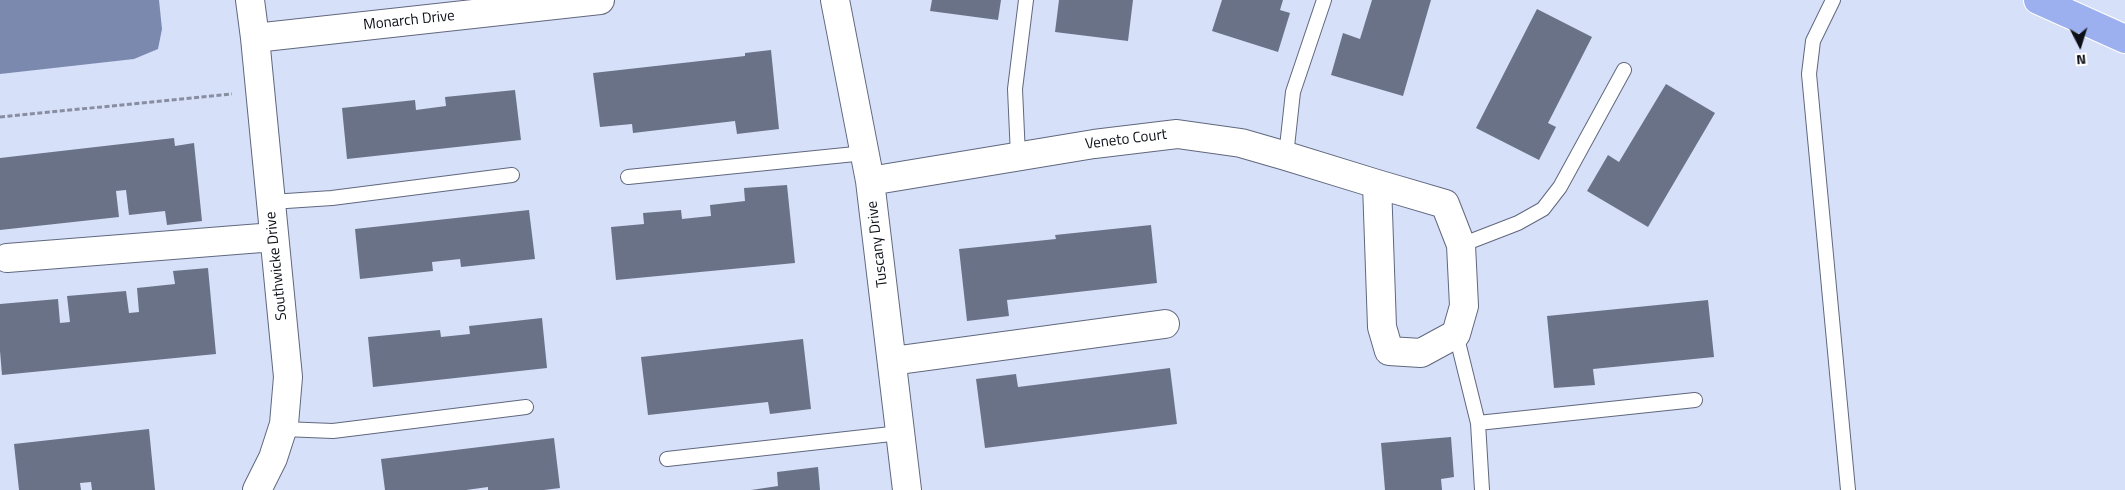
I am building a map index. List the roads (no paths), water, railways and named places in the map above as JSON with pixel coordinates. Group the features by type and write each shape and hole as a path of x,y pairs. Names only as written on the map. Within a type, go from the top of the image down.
{"highway":[{"path":"2038,0 2125,39"}],"street":[{"path":"250,0 255,38"},
{"name":"Monarch Drive","path":"255,38 600,0"},
{"name":"Tuscany Drive","path":"835,0 870,181 907,490"},
{"name":"Southwicke Drive","path":"255,38 288,378 282,429 273,458 257,490"},
{"name":"Veneto Court","path":"870,181 1094,144 1177,134 1241,143 1445,204 1461,245 1464,306 1456,334"},
{"path":"1377,184 1382,327 1389,351 1421,353 1456,334"},
{"path":"7,258 274,237"},
{"path":"892,361 1165,324"}],"lane":[{"path":"1018,156 1014,89 1026,0"},
{"path":"1286,156 1293,92 1324,0"},
{"path":"1833,0 1813,40 1810,74 1848,490"},
{"path":"1461,245 1518,223 1543,209 1560,187 1624,70"},
{"path":"628,177 865,153"},
{"path":"271,202 332,198 512,175"},
{"path":"1456,334 1478,422 1482,490"},
{"path":"1478,422 1695,400"},
{"path":"282,429 333,431 526,407"},
{"path":"667,459 900,433"}],"water":[{"path":"0,0 159,0 162,29 158,49 134,59 0,74"}]}
